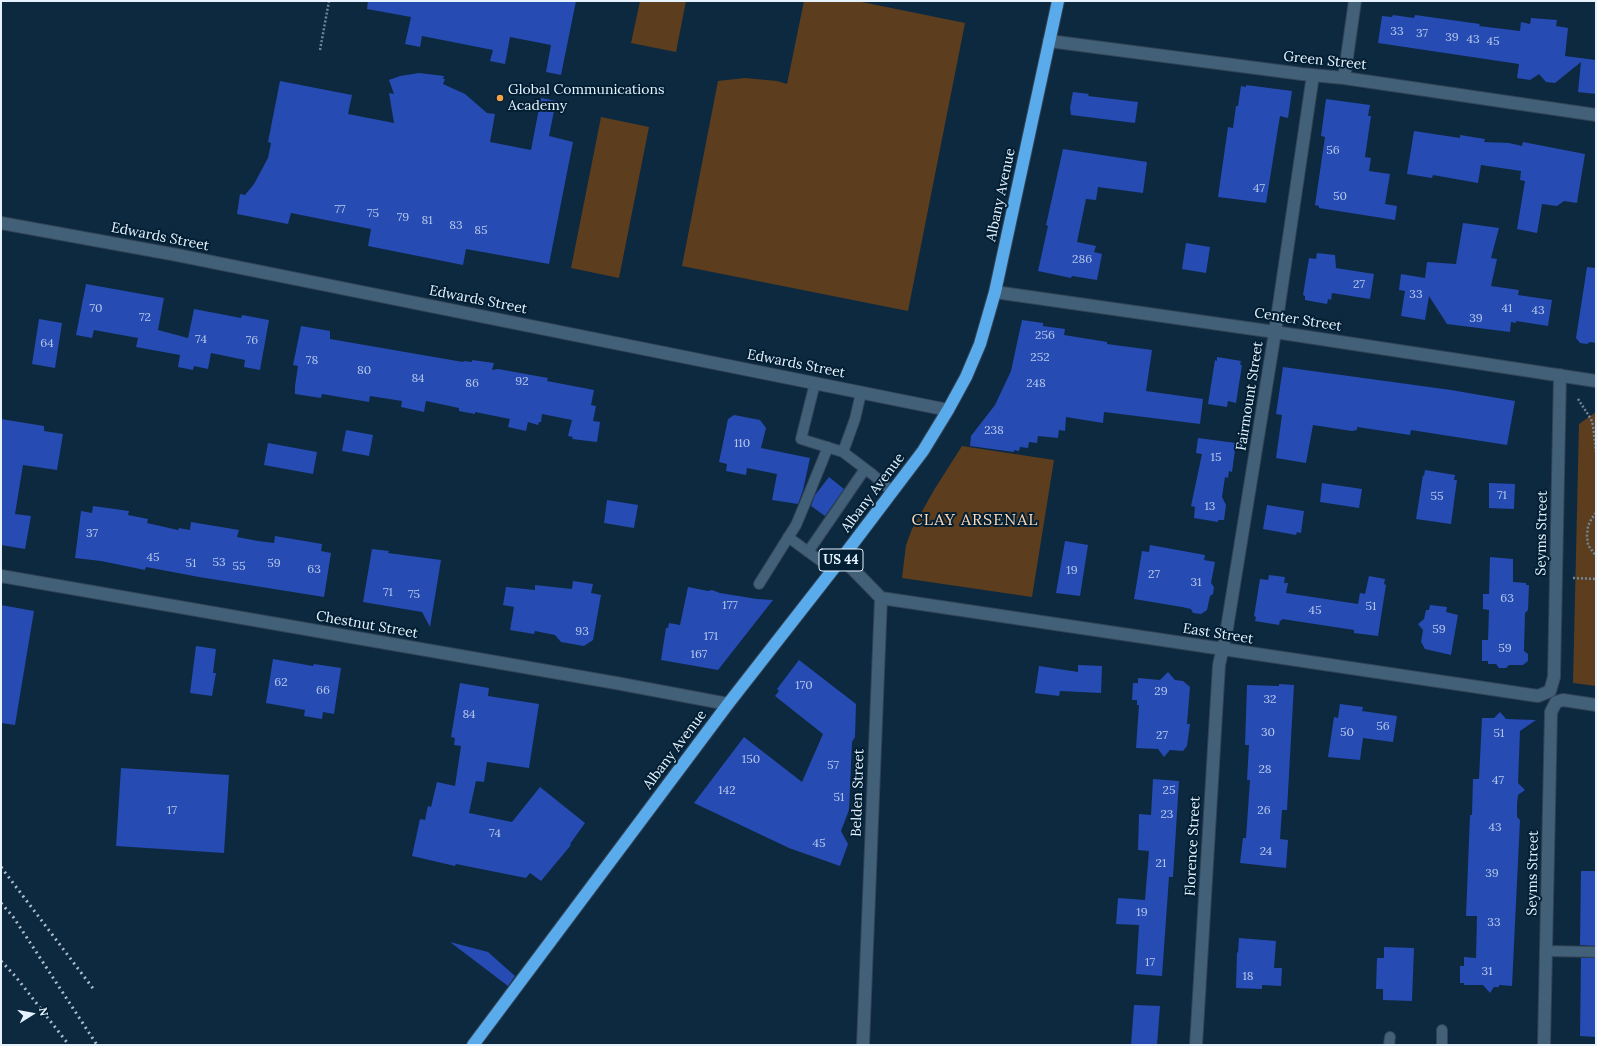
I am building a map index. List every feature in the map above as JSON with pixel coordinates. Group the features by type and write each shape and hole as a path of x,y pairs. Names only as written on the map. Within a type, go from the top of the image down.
{"highway":[{"name":"Albany Avenue","path":"473,1045 728,704 893,492 923,451 948,410 966,377 980,344 995,292 1058,1"}],"street":[{"path":"1344,78 1355,1"},
{"name":"Green Street","path":"1049,41 1344,78 1596,115"},
{"name":"Fairmount Street","path":"1222,650 1275,332 1313,75"},
{"name":"Edwards Street","path":"1,223 184,256 948,410"},
{"name":"Center Street","path":"995,292 1275,332 1596,381"},
{"name":"Seyms Street","path":"1550,691 1554,677 1560,376"},
{"path":"842,558 882,598"},
{"name":"Chestnut Street","path":"1,576 616,683 728,704"},
{"name":"East Street","path":"882,598 1538,696 1550,691"},
{"name":"Belden Street","path":"863,1045 882,598"},
{"name":"Florence Street","path":"1196,1045 1218,665 1222,650"},
{"name":"Seyms Street","path":"1544,1045 1551,712 1556,702 1563,700 1596,705"}],"lane":[{"path":"815,383 801,439 843,452 893,492"},
{"path":"843,452 855,419 861,393"},
{"path":"759,584 788,537 804,506 828,448"},
{"path":"808,552 865,469"},
{"path":"788,537 833,570"},
{"path":"1546,951 1596,952"},
{"path":"1442,1030 1442,1045"}],"path":[{"path":"320,50 328,1"},
{"path":"1578,399 1591,419 1596,452"},
{"path":"1596,513 1588,526 1587,536 1588,545 1596,556"},
{"path":"1573,578 1596,579"}],"shaded area":[{"path":"640,1 686,1 676,52 631,43"},
{"path":"804,1 857,1 965,23 908,311 682,266 718,81 745,78 777,81 787,84"},
{"path":"601,117 649,127 619,278 571,268"},
{"path":"1596,412 1596,686 1573,683 1579,424"},
{"path":"962,446 1054,460 1032,597 902,578 906,545 912,529 934,490"}],"building":[{"path":"368,1 576,1 561,75 546,72 551,45 510,37 505,64 490,61 493,50 422,36 420,47 405,44 411,17 367,9"},
{"path":"1393,15 1414,18 1415,15 1480,24 1479,26 1520,31 1521,22 1530,24 1531,18 1557,20 1556,26 1568,28 1565,56 1596,60 1596,94 1578,92 1581,62 1555,83 1546,82 1539,74 1530,80 1517,78 1519,64 1378,43 1382,16 1392,17"},
{"path":"419,73 444,76 443,79 445,79 443,84 465,94 487,113 495,114 490,142 531,150 541,98 556,101 549,136 573,142 549,264 466,249 463,265 368,246 371,229 291,213 288,224 237,214 240,194 245,195 254,184 268,158 271,143 268,142 280,81 352,95 348,114 394,123 389,93 394,94 389,80 400,76"},
{"path":"1246,85 1292,91 1288,118 1280,116 1266,203 1218,197 1228,127 1233,128 1241,86 1246,87"},
{"path":"1073,92 1089,94 1088,96 1138,102 1135,123 1071,115 1070,108"},
{"path":"1326,99 1370,105 1368,116 1371,116 1365,157 1371,158 1369,171 1390,174 1385,204 1397,206 1395,220 1319,208 1319,206 1315,205 1325,137 1321,136"},
{"path":"1414,131 1460,138 1460,135 1485,139 1484,142 1509,143 1522,146 1523,142 1585,154 1577,203 1564,201 1557,206 1542,204 1537,233 1517,229 1525,181 1520,180 1521,171 1481,165 1478,183 1433,175 1432,178 1407,174"},
{"path":"1063,149 1147,162 1143,193 1098,187 1096,200 1086,199 1077,242 1096,246 1094,252 1102,254 1097,280 1072,276 1071,278 1038,271 1048,226 1046,225"},
{"path":"1463,223 1499,228 1491,258 1497,259 1491,286 1519,290 1518,295 1552,300 1548,326 1516,321 1516,323 1511,322 1510,332 1447,324 1429,296 1425,320 1401,316 1405,291 1399,290 1401,274 1425,278 1427,262 1456,264"},
{"path":"1186,243 1210,247 1206,273 1182,269"},
{"path":"1317,253 1335,255 1336,268 1374,274 1370,299 1332,293 1331,300 1328,299 1327,304 1305,300 1305,296 1303,295 1309,258 1316,259"},
{"path":"1587,267 1596,268 1596,343 1590,342 1587,344 1580,343 1576,338"},
{"path":"86,284 164,298 158,330 188,338 194,309 241,318 242,315 269,320 260,370 244,367 245,360 211,353 208,369 194,366 193,370 178,367 180,355 136,347 138,338 94,330 92,338 76,335"},
{"path":"39,319 62,323 55,368 32,364"},
{"path":"1022,320 1043,323 1043,326 1065,329 1064,335 1107,342 1107,344 1152,350 1146,391 1203,399 1200,424 1104,412 1103,423 1066,417 1065,431 1059,430 1058,438 1038,436 1037,443 1029,442 1028,448 1020,447 1019,451 1014,450 1014,452 970,446 971,436 995,405 1011,371"},
{"path":"301,326 330,331 330,339 463,362 472,362 472,360 494,363 492,370 498,369 548,378 547,381 594,390 591,405 596,406 593,421 600,422 597,442 572,439 573,437 568,436 572,420 542,414 541,422 539,422 538,425 528,422 526,431 508,427 510,419 475,412 475,414 459,411 459,408 426,401 424,412 401,407 402,401 370,396 369,402 322,394 321,398 295,394 298,366 293,365"},
{"path":"1217,357 1241,361 1240,365 1242,365 1236,403 1228,401 1227,407 1208,404 1215,360 1217,361"},
{"path":"1283,367 1451,390 1515,401 1507,445 1411,430 1410,435 1357,427 1357,430 1352,431 1313,425 1306,463 1276,458 1282,415 1276,414"},
{"path":"734,415 760,420 766,428 761,448 810,458 803,490 798,504 772,500 777,474 747,468 746,475 726,471 727,464 719,462 728,419"},
{"path":"1,419 44,426 44,431 63,434 57,470 23,465 15,514 31,516 25,549 1,545"},
{"path":"346,430 373,435 369,456 342,451"},
{"path":"1198,438 1236,443 1232,472 1229,471 1228,478 1225,477 1222,497 1226,505 1224,520 1218,520 1218,522 1194,518 1195,507 1191,506 1202,454 1196,453"},
{"path":"268,443 317,452 313,474 264,465"},
{"path":"1425,470 1455,475 1454,480 1457,480 1451,524 1416,519"},
{"path":"829,477 844,489 825,516 811,506 815,495"},
{"path":"1322,483 1362,489 1359,508 1320,502"},
{"path":"1489,483 1515,484 1514,509 1489,508"},
{"path":"607,500 638,505 634,528 604,523"},
{"path":"1267,505 1304,511 1301,533 1297,532 1296,535 1263,529"},
{"path":"93,506 129,511 128,515 148,519 147,523 178,530 179,528 190,530 191,522 239,530 237,537 258,541 274,543 275,536 322,544 321,551 331,553 324,597 146,567 145,570 101,561 75,558 81,511 92,513"},
{"path":"1065,541 1088,545 1080,596 1056,593"},
{"path":"1150,545 1205,555 1204,560 1215,562 1211,583 1214,587 1213,594 1210,596 1207,610 1201,614 1193,613 1191,609 1134,599 1142,551 1149,552"},
{"path":"372,549 389,551 388,553 441,560 430,627 422,612 363,602"},
{"path":"1490,557 1513,559 1513,582 1526,583 1526,585 1529,585 1528,610 1525,613 1524,651 1528,654 1528,661 1523,665 1509,665 1506,668 1499,668 1496,664 1488,664 1488,661 1482,661 1482,640 1488,640 1489,610 1483,609 1483,594 1489,594"},
{"path":"1269,575 1285,577 1284,583 1288,583 1286,593 1358,604 1360,593 1365,594 1369,576 1385,579 1384,584 1386,585 1378,636 1354,633 1354,630 1282,619 1282,621 1280,620 1279,625 1255,621 1256,617 1254,616 1260,579 1268,580"},
{"path":"573,581 593,584 591,593 601,595 593,640 584,646 561,642 555,635 535,631 534,634 510,630 514,607 503,605 506,587 535,590 535,585 572,589"},
{"path":"688,587 757,599 773,600 718,670 661,660 666,628 668,628 669,623 680,625"},
{"path":"1,605 34,611 15,725 1,723"},
{"path":"1430,605 1447,607 1446,612 1458,615 1451,655 1425,649 1421,642 1423,630 1418,624 1424,619 1426,610 1429,610"},
{"path":"196,646 216,649 213,673 216,673 212,696 190,693"},
{"path":"273,659 313,666 314,664 341,668 334,714 323,712 322,719 304,716 305,710 266,703"},
{"path":"799,660 856,704 855,737 852,742 849,810 841,831 848,844 840,866 789,848 694,803 744,737 802,782 823,734 775,696 779,691 777,689"},
{"path":"1078,665 1102,666 1101,693 1060,691 1059,696 1035,693 1039,666 1078,672"},
{"path":"1168,672 1175,680 1183,681 1190,687 1187,724 1190,724 1187,746 1183,751 1170,750 1164,757 1158,749 1136,748 1139,705 1137,705 1137,700 1132,700 1133,683 1138,683 1138,678 1160,680"},
{"path":"460,683 489,688 488,696 539,704 529,768 487,762 484,782 476,781 469,813 512,822 540,787 585,823 570,844 571,845 541,881 530,873 526,878 456,864 455,866 412,856 420,819 425,820 428,806 431,807 437,782 455,786 461,746 454,745 455,738 451,737"},
{"path":"1279,684 1294,685 1287,810 1282,810 1280,839 1288,840 1286,868 1240,863 1243,838 1246,838 1250,780 1247,780 1249,745 1245,745 1247,685 1279,686"},
{"path":"1340,704 1363,707 1362,711 1397,716 1393,742 1363,738 1360,760 1328,757 1334,717 1338,718"},
{"path":"1500,712 1506,719 1536,720 1520,731 1518,783 1525,790 1518,795 1517,804 1517,817 1520,820 1512,986 1499,985 1499,987 1494,987 1490,993 1483,985 1464,985 1464,983 1460,983 1460,966 1464,966 1464,957 1476,958 1477,916 1466,916 1470,815 1472,815 1473,779 1479,779 1482,718 1494,718"},
{"path":"121,768 229,775 224,853 116,846"},
{"path":"1153,779 1179,781 1173,877 1169,877 1162,976 1136,974 1139,925 1116,924 1118,898 1145,900 1149,851 1138,850 1139,814 1151,815"},
{"path":"1581,871 1596,871 1596,946 1580,945"},
{"path":"1239,938 1276,941 1274,968 1282,968 1281,986 1262,985 1262,989 1236,988"},
{"path":"450,942 488,952 515,976 508,986"},
{"path":"1384,947 1414,948 1412,1001 1383,1000 1383,989 1376,989 1377,958 1384,958"},
{"path":"1581,958 1596,958 1596,1037 1580,1036"},
{"path":"1134,1005 1160,1006 1157,1045 1131,1045"}],"railway":[{"path":"1,867 95,991"},
{"path":"1,903 14,918 97,1045"},
{"path":"1,961 16,977 69,1045"}],"place":[{"name":"Global Communications Academy","path":"500,98"}],"district":[{"name":"CLAY ARSENAL","path":"975,520"}]}
